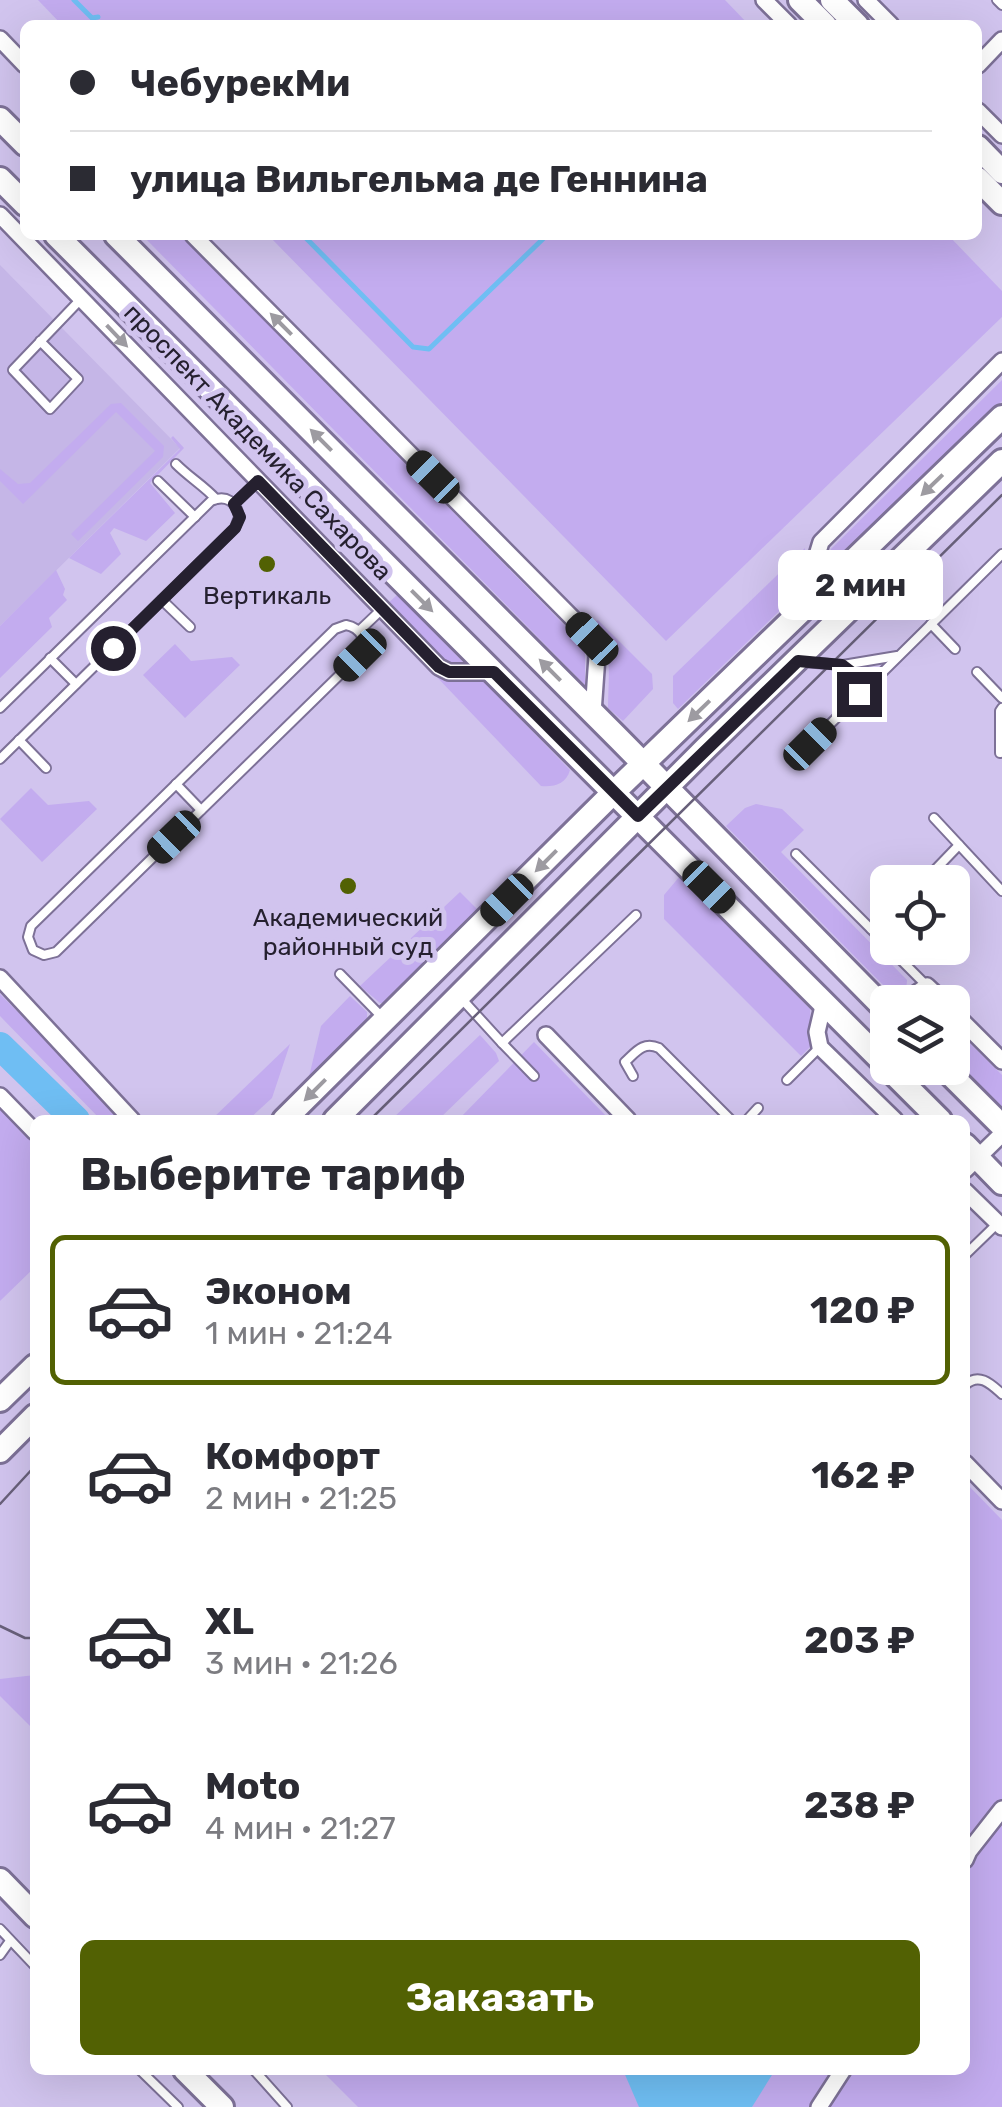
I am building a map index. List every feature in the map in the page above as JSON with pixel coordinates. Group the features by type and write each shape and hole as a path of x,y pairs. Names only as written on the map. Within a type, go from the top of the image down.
{"street":[{"path":"764,0 784,20"},
{"path":"800,0 820,20"},
{"path":"832,0 852,20"},
{"path":"866,0 887,20"},
{"path":"0,39 20,59"},
{"path":"982,61 1002,40"},
{"path":"982,114 1002,136"},
{"path":"0,119 20,139"},
{"path":"0,179 20,199"},
{"path":"984,179 1002,203"},
{"name":"проспект Академика Сахарова","path":"0,216 20,236"},
{"name":"проспект Академика Сахарова","path":"23,240 439,667 449,672 494,672"},
{"name":"проспект Академика Сахарова","path":"61,240 870,1049"},
{"name":"проспект Академика Сахарова","path":"121,240 666,788 870,987"},
{"path":"198,240 592,639 597,656 593,713"},
{"path":"824,591 814,564 821,542 1002,361"},
{"path":"289,1115 614,792 1002,417"},
{"path":"340,1115 666,788 1002,461"},
{"path":"0,978 127,1115"},
{"path":"824,1002 817,1032 820,1047 889,1115"},
{"path":"970,1028 1001,1057"},
{"path":"546,1035 623,1115"},
{"name":"проспект Академика Сахарова","path":"906,1085 935,1115"},
{"path":"961,1085 1002,1126"},
{"path":"0,1096 30,1127"},
{"path":"970,1157 1002,1134"},
{"path":"970,1159 1002,1182"},
{"path":"970,1195 1000,1225"},
{"path":"0,1400 30,1371"},
{"path":"0,1451 30,1421"},
{"path":"970,1467 1002,1502"},
{"path":"970,1849 1002,1808"},
{"path":"0,1880 30,1911"},
{"path":"191,2075 222,2107"},
{"path":"819,2107 839,2075"}],"lane":[{"path":"996,0 1002,5"},
{"path":"40,341 78,380 50,408 12,370 40,341 81,299"},
{"path":"176,464 216,499"},
{"path":"158,480 195,517"},
{"path":"234,504 258,481"},
{"path":"178,500 195,483"},
{"path":"0,708 195,517 216,499 228,499 234,504 240,517 235,528 0,759"},
{"path":"810,744 1002,554"},
{"path":"162,600 190,627"},
{"path":"359,631 382,609"},
{"path":"931,624 955,649"},
{"path":"353,626 359,631 364,644 360,655 202,810 56,952 44,955 33,950 28,937 31,926 176,784 335,629 353,626"},
{"path":"798,661 842,665 898,656"},
{"path":"50,658 76,684"},
{"path":"842,665 859,678 859,694"},
{"path":"977,672 1002,698"},
{"path":"1000,754 1002,708"},
{"path":"19,740 46,768"},
{"path":"176,784 202,810"},
{"path":"934,818 1002,891"},
{"path":"939,865 960,845"},
{"path":"796,854 870,928"},
{"path":"502,1044 636,915"},
{"path":"906,965 926,985"},
{"path":"340,974 385,1020"},
{"path":"460,996 534,1076"},
{"path":"633,1076 625,1062 642,1046 652,1045 726,1115"},
{"path":"787,1080 820,1047"},
{"path":"752,1115 758,1108"},
{"path":"970,1252 1000,1225"},
{"path":"970,1380 981,1378 1002,1394"},
{"path":"0,1929 30,1961"},
{"path":"0,1956 10,1941"},
{"path":"145,2075 178,2107"},
{"path":"258,2075 287,2107"}],"shaded area":[{"path":"38,0 725,0 744,20 57,20"},
{"path":"147,240 185,240 580,641 585,651 585,685"},
{"path":"273,240 953,240 1002,291 1002,317 666,641"},
{"path":"0,265 180,448 0,626"},
{"path":"1002,380 1002,401 831,572 826,564 831,549"},
{"path":"121,403 164,446 163,457 78,541 71,534 155,451 116,412 23,504 0,481 0,469 18,484 30,483 111,404"},
{"path":"173,436 184,448 150,483 175,513 146,541 114,528 110,533 121,554 101,574 69,558 180,449"},
{"path":"805,548 806,585 678,709 673,703 673,676"},
{"path":"56,570 67,600 49,618 52,627 0,678 0,626"},
{"path":"397,595 464,663 441,660 386,605"},
{"path":"598,620 652,674 653,689 623,721 608,708 608,663 605,642 594,623"},
{"path":"175,644 191,661 232,657 240,665 185,718 143,675"},
{"path":"433,673 484,682 570,770 566,779 541,786"},
{"path":"31,788 48,805 89,801 97,809 42,862 0,819"},
{"path":"756,804 782,809 804,830 781,852 870,942 870,965 892,965 907,980 906,985 883,985 726,826 745,808"},
{"path":"680,876 810,1009 814,1043 801,1056 664,919 664,895"},
{"path":"460,892 481,913 390,1003 380,1003 360,986"},
{"path":"0,994 121,1115 96,1115 0,1016"},
{"path":"350,996 367,1012 367,1024 308,1081 321,1026"},
{"path":"480,1035 496,1053 499,1061 443,1115 396,1115"},
{"path":"534,1042 605,1115 463,1115"},
{"path":"970,1043 1002,1075 1002,1109 970,1076"},
{"path":"290,1044 272,1098 253,1115 216,1115"},
{"path":"0,1101 30,1133 30,1272 0,1301"},
{"path":"970,1487 1002,1520 1002,2107 358,2107 326,2075 970,2075"},
{"path":"30,1676 30,1726 0,1696 0,1679"}],"water":[{"path":"625,2075 772,2075 752,2107 639,2107"}],"waterway":[{"path":"74,0 92,18 98,17"},
{"path":"308,240 413,347 429,349 542,240"},
{"path":"0,1046 71,1115"}],"tram line":[{"path":"375,1115 1002,495"},
{"path":"0,1504 30,1471"},
{"path":"0,1626 30,1638"}],"place":[{"name":"Вертикаль","path":"267,564"},
{"name":"Академический районный суд","path":"348,886"}],"route":[{"path":"113,648 235,528 240,517 234,504 258,481 439,667 449,672 494,672 638,816 798,661 842,665 859,678 859,694"}]}
